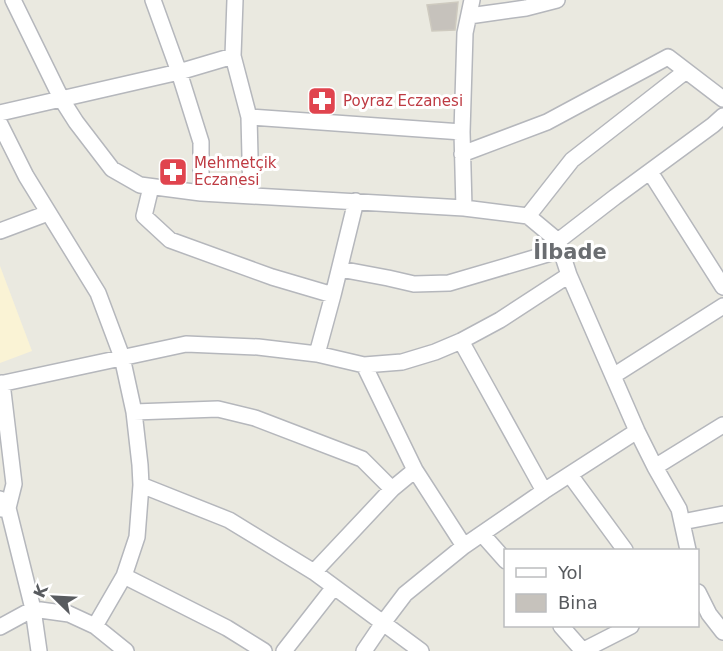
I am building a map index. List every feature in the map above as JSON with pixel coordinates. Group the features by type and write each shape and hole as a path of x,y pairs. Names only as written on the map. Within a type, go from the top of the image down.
{"street":[{"path":"0,2 13,0 62,100 76,122 112,169 140,185 201,193 464,208 528,216 559,246 569,275 637,431 679,509 688,549"},
{"path":"153,0 201,142 201,193"},
{"path":"235,0 233,56 249,117 250,196"},
{"path":"464,208 462,132 465,33 472,0"},
{"path":"469,16 526,8 557,0"},
{"path":"0,113 179,72 233,56"},
{"path":"462,154 547,122 668,57 723,99"},
{"path":"528,216 572,160 686,71"},
{"path":"339,269 414,284 449,283 559,246 650,171 723,116"},
{"path":"249,117 462,132"},
{"path":"0,124 26,176 98,293 122,357 134,411 141,485 137,537 124,576 95,626"},
{"path":"650,171 717,264 723,287"},
{"path":"151,187 144,216 170,240 272,277 333,295"},
{"path":"317,354 356,201"},
{"path":"0,231 48,213"},
{"path":"39,651 33,609 3,505 14,484 1,383 186,344 258,347 317,354 364,365 402,362 461,341 500,320 569,275"},
{"path":"613,376 723,306"},
{"path":"461,341 544,491"},
{"path":"364,365 416,470 464,546"},
{"path":"134,411 218,409 255,418 363,459 392,489"},
{"path":"655,467 723,424"},
{"path":"364,651 405,594 464,546 637,431"},
{"path":"314,572 392,489 416,470"},
{"path":"570,475 624,549"},
{"path":"141,485 229,520 314,572 421,651"},
{"path":"682,522 723,514"},
{"path":"482,534 504,559"},
{"path":"124,576 227,628 264,651"},
{"path":"284,651 334,587"},
{"path":"699,594 709,614 723,632"},
{"path":"0,627 33,609 69,614 95,626 126,651"},
{"path":"562,627 583,651 629,627"}],"shaded area":[{"path":"0,266 32,351 0,363"}],"building":[{"path":"458,2 455,30 432,31 427,5"}],"place":[{"name":"Poyraz Eczanesi","path":"322,101"},
{"name":"Mehmetçik Eczanesi","path":"173,172"}],"district":[{"name":"İlbade","path":"570,252"}]}
